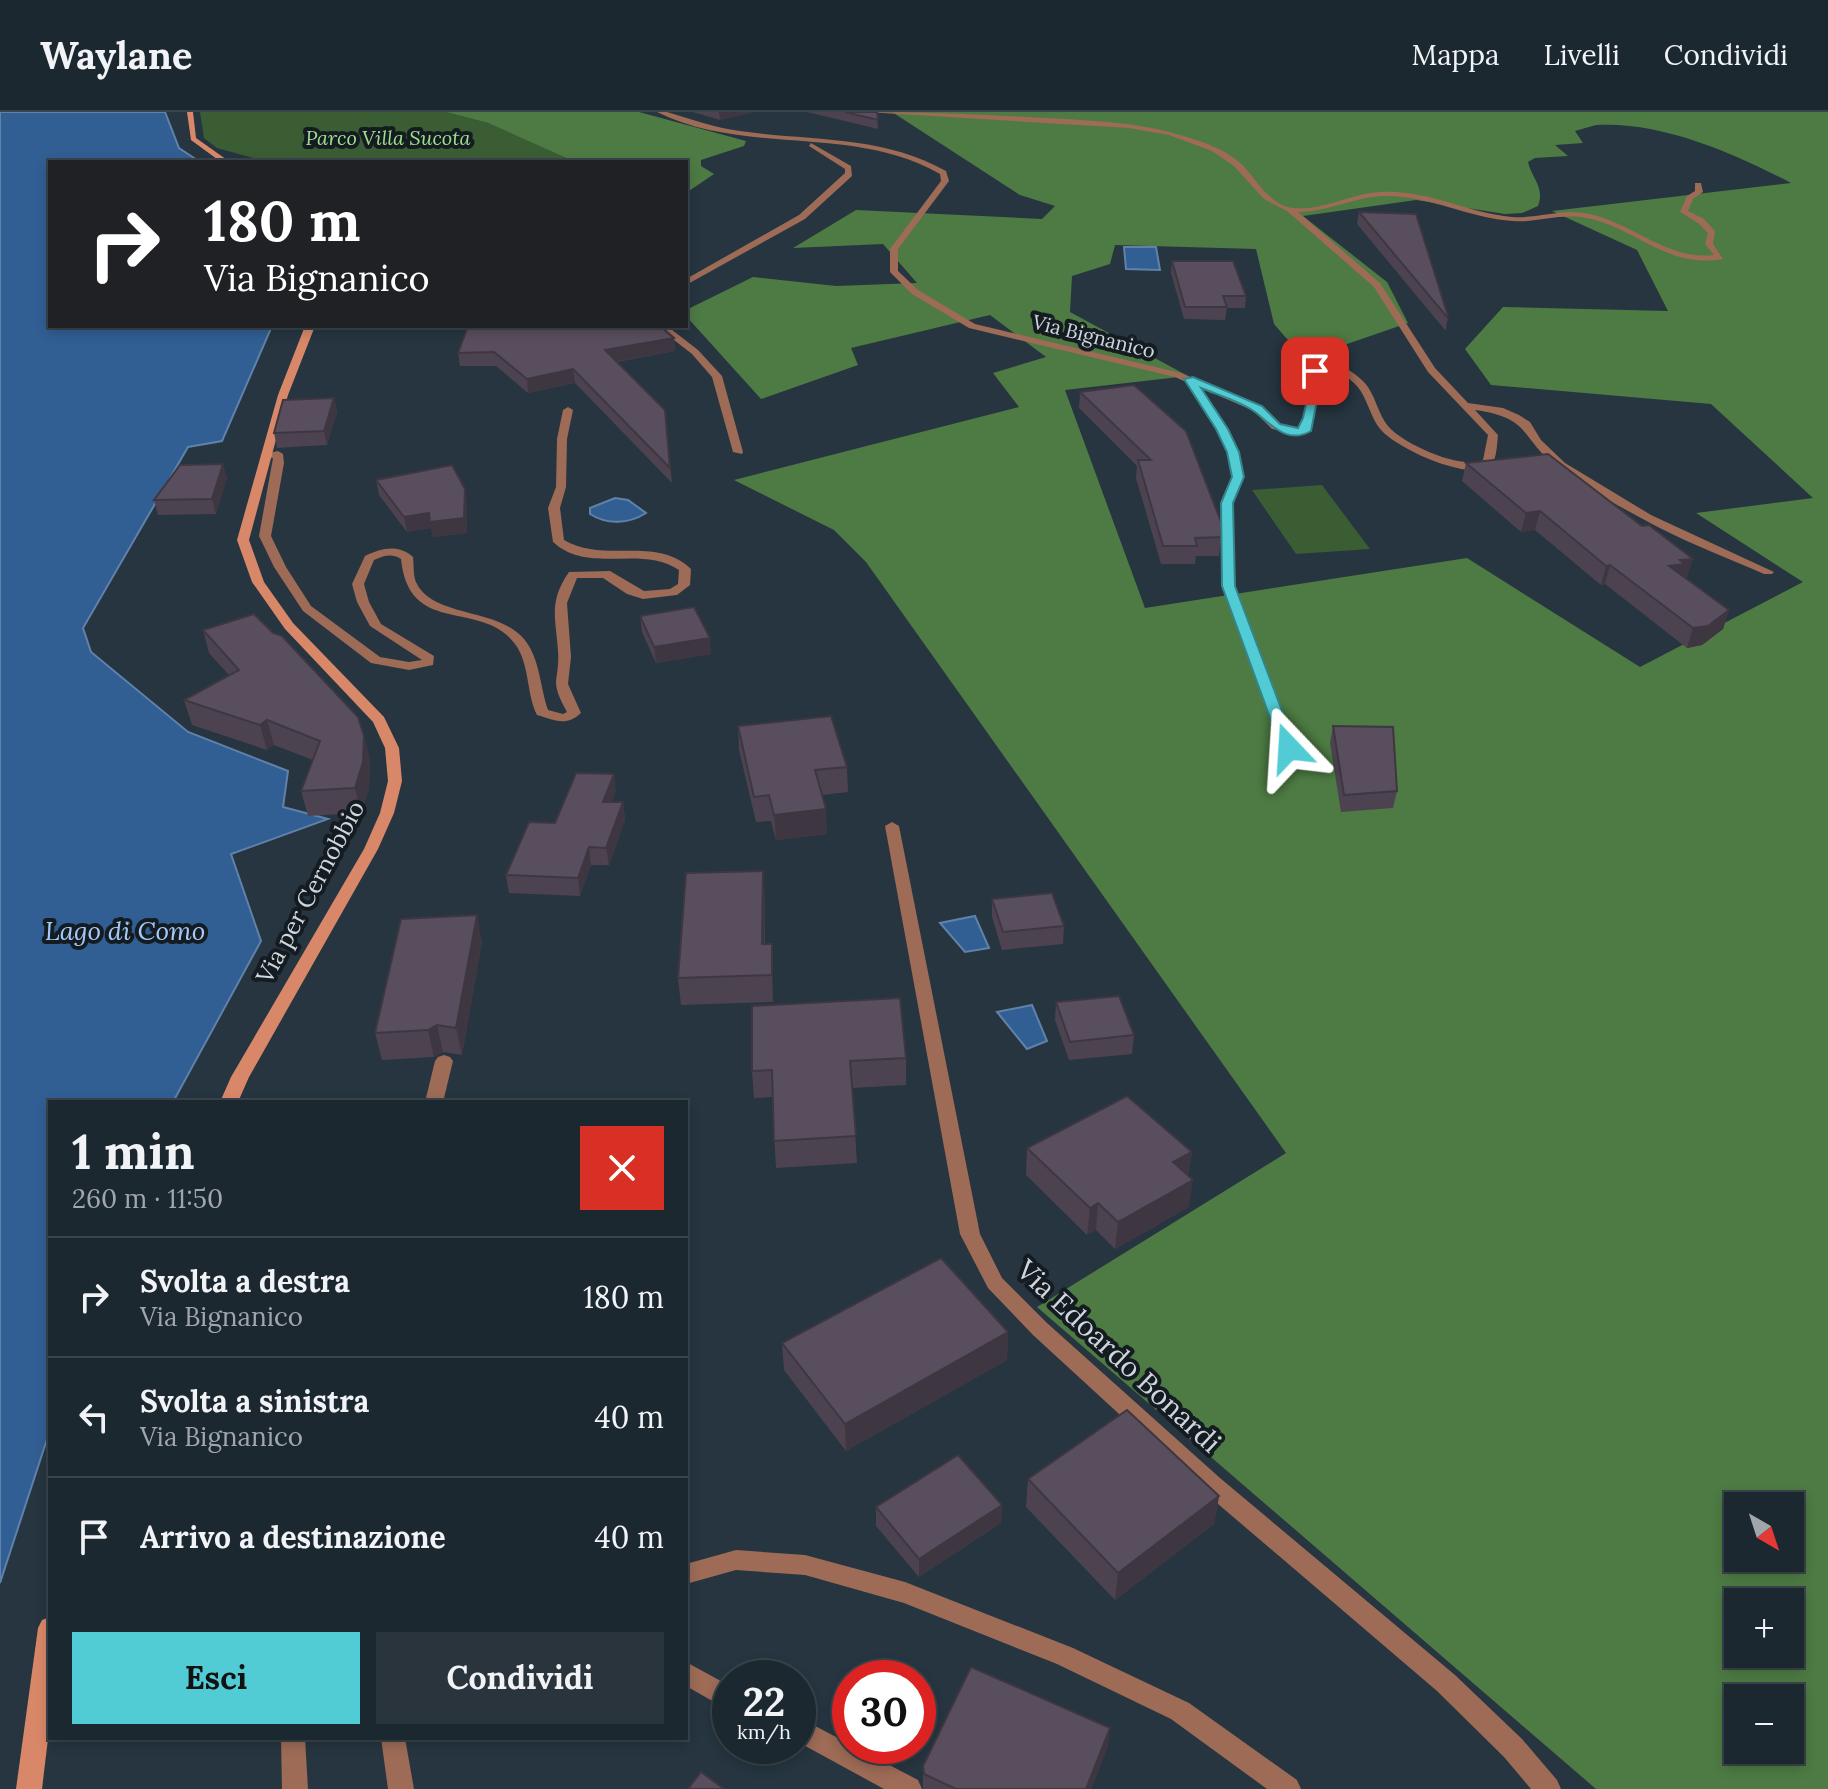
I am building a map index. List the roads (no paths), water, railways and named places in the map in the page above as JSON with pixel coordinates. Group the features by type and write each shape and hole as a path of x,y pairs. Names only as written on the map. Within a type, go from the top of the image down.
{"main road":[{"path":"190,112 193,139 223,160"},
{"name":"Via per Cernobbio","path":"230,1100 240,1077 371,849 387,813 395,781 392,748 379,720 289,626 258,582 243,540 283,395 309,328"},
{"path":"29,1789 48,1643"}],"street":[{"name":"Via Bignanico","path":"660,112 716,129 901,154 917,158 943,173 945,181 900,238 892,262 899,280 950,315 985,329 1190,379 1258,409 1276,427 1300,432 1307,428 1317,376 1315,371 1286,356 1286,353 1302,353 1360,382 1378,419 1389,432 1458,465 1478,466 1488,462 1493,435 1424,362 1377,285 1290,210 1265,197 1238,164 1198,143 1153,129 1070,121 869,112"},
{"path":"688,281 802,217 849,174 848,168 802,141"},
{"path":"1290,210 1320,208 1379,194 1400,194 1469,213 1514,219 1582,215 1601,220 1672,252 1710,260 1720,257 1709,244 1712,233 1701,221 1684,212 1690,198 1699,192 1698,185"},
{"path":"664,328 695,352 717,376 738,452"},
{"path":"1190,379 1233,452 1238,477 1227,503 1228,586 1289,748"},
{"path":"1465,406 1503,411 1515,417 1526,424 1537,442 1561,465 1647,517 1768,572"},
{"path":"265,455 278,454 279,463 265,536 280,567 307,608 376,660 409,666 428,662 428,656 419,649 376,626 363,602 358,584 369,558 383,551 397,551 407,557 410,584 428,604 481,619 519,640 536,682 542,712 564,719 574,713 563,693 561,682 566,655 559,617 564,586 573,575 606,574 631,591 658,596 684,585 685,577 685,569 677,561 655,554 588,556 570,551 559,542 554,508 561,487 562,439 568,410"},
{"name":"Via Edoardo Bonardi","path":"892,826 970,1234 995,1283 1040,1329 1212,1485 1446,1683 1513,1748 1548,1789"},
{"path":"434,1100 444,1061"},
{"path":"688,1573 736,1560 805,1565 905,1593 1065,1656 1180,1711 1288,1789"},
{"path":"688,1674 712,1688"},
{"path":"816,1739 909,1789"},
{"path":"293,1740 295,1789"},
{"path":"393,1740 401,1789"}],"water":[{"name":"Lago di Como","path":"0,112 165,112 179,148 197,160 48,160 48,328 271,328 222,441 188,447 83,628 91,652 188,732 288,771 283,807 328,819 231,854 261,941 174,1100 48,1100 48,1436 0,1583"},
{"path":"1124,247 1156,247 1160,270 1126,269"},
{"path":"615,498 628,500 646,513 618,522 590,514 590,508"},
{"path":"975,916 989,948 965,952 940,923"},
{"path":"1032,1005 1047,1041 1027,1049 997,1012"}],"park label":[{"name":"Parco Villa Sucota","path":"388,137"}]}
